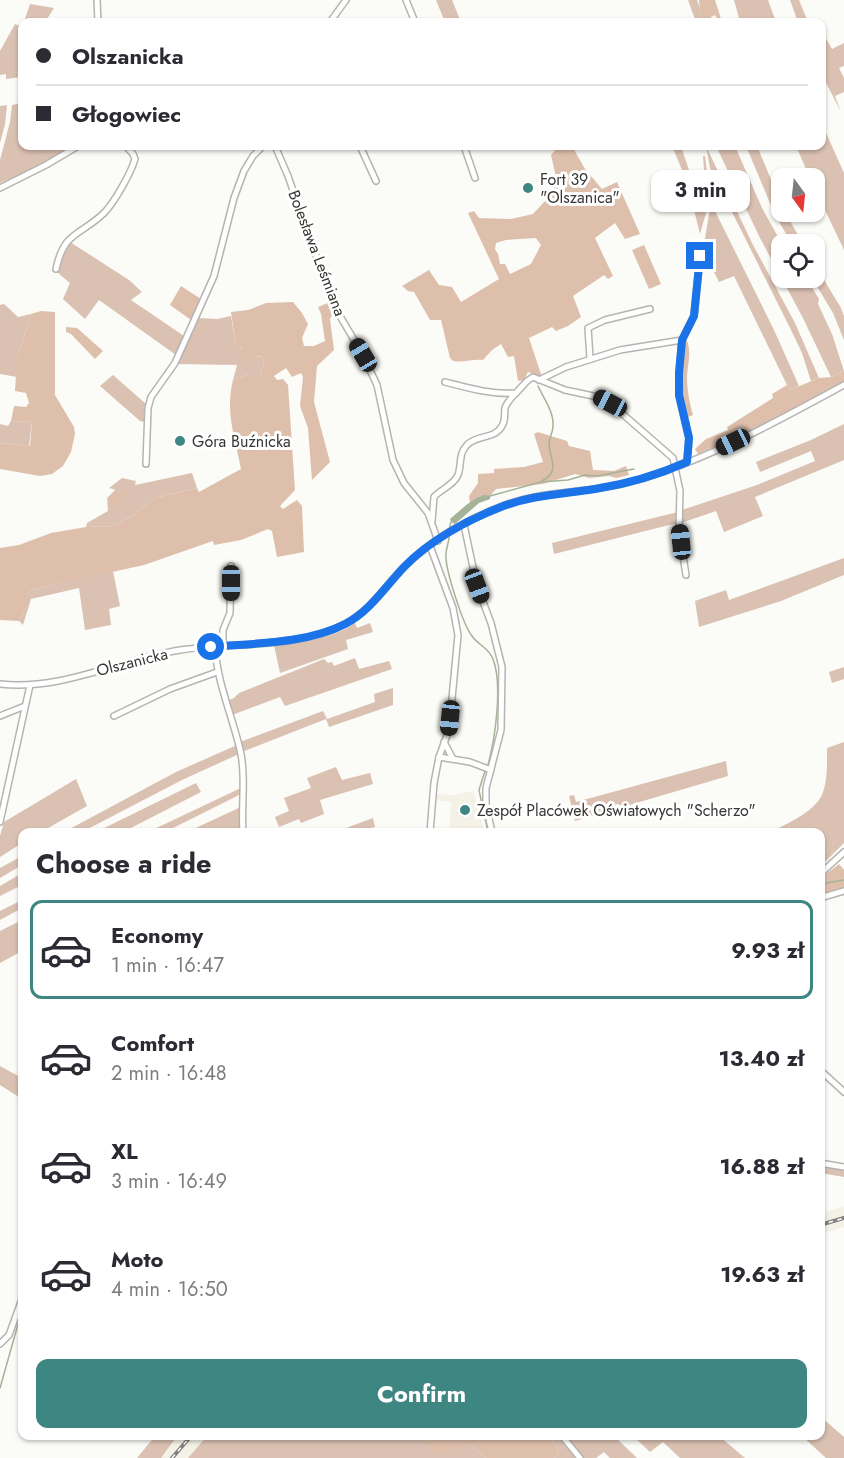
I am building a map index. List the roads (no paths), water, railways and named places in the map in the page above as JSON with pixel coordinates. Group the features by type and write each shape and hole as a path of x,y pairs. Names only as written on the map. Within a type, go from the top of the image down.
{"street":[{"path":"97,0 98,18"},
{"path":"333,18 346,0"},
{"path":"405,0 413,18"},
{"path":"0,188 71,150"},
{"path":"56,269 62,247 70,237 104,213 121,187 135,159 129,150"},
{"path":"146,464 148,408 151,397 175,363 214,276 234,198 244,171 259,150"},
{"name":"Bolesława Leśmiana","path":"277,150 329,293 377,385 393,460 404,483 432,521"},
{"path":"362,150 376,181"},
{"path":"466,150 476,178"},
{"path":"687,462 689,438 679,395 682,340 694,316 700,256"},
{"path":"590,358 588,328 604,320 650,309"},
{"path":"539,380 590,358 620,350 682,340"},
{"path":"438,541 432,521 435,495 450,485 457,476 460,456 468,443 492,436 497,432 504,424 506,405 533,377 565,390 598,397 610,403 673,458 680,491 679,530 686,575"},
{"path":"445,382 498,393 516,393"},
{"name":"Olszanicka","path":"0,684 56,683 164,653 295,639 344,625 369,607 404,567 430,546 500,507 518,501 613,486 676,467 770,425 844,385"},
{"path":"464,525 477,586 491,623 502,667 501,730 486,788 486,806 491,828"},
{"path":"430,546 453,608 459,635 449,730 439,757 434,783 430,828"},
{"path":"223,645 223,630 230,613 231,566"},
{"path":"215,646 217,672 236,729 243,766 243,828"},
{"path":"114,716 170,689 217,672"},
{"path":"0,822 30,685"},
{"path":"0,716 26,706"},
{"path":"444,742 453,759"},
{"path":"439,757 470,762 491,770"},
{"path":"825,869 844,852"},
{"path":"825,897 844,891"},
{"path":"825,1075 844,1092"},
{"path":"825,1164 844,1167"},
{"path":"0,1344 9,1335 18,1310"},
{"path":"565,1440 580,1458"}],"waterway":[{"path":"538,386 553,421 549,444 553,469 542,481"},
{"path":"490,496 541,482 568,480 585,475 597,476 634,469"},
{"path":"449,530 451,522"},
{"path":"449,534 447,564 460,610 468,630 491,655 496,670 497,712 488,765"},
{"path":"485,771 479,790 487,828"},
{"path":"825,883 844,880"},
{"path":"0,1388 18,1324"}],"railway":[{"path":"825,1224 844,1218"},
{"path":"172,1458 188,1440"}],"place":[{"name":"Fort 39 \"Olszanica\"","path":"528,188"},
{"name":"Góra Buźnicka","path":"180,441"},
{"name":"Zespół Placówek Oświatowych \"Scherzo\"","path":"465,810"}]}
